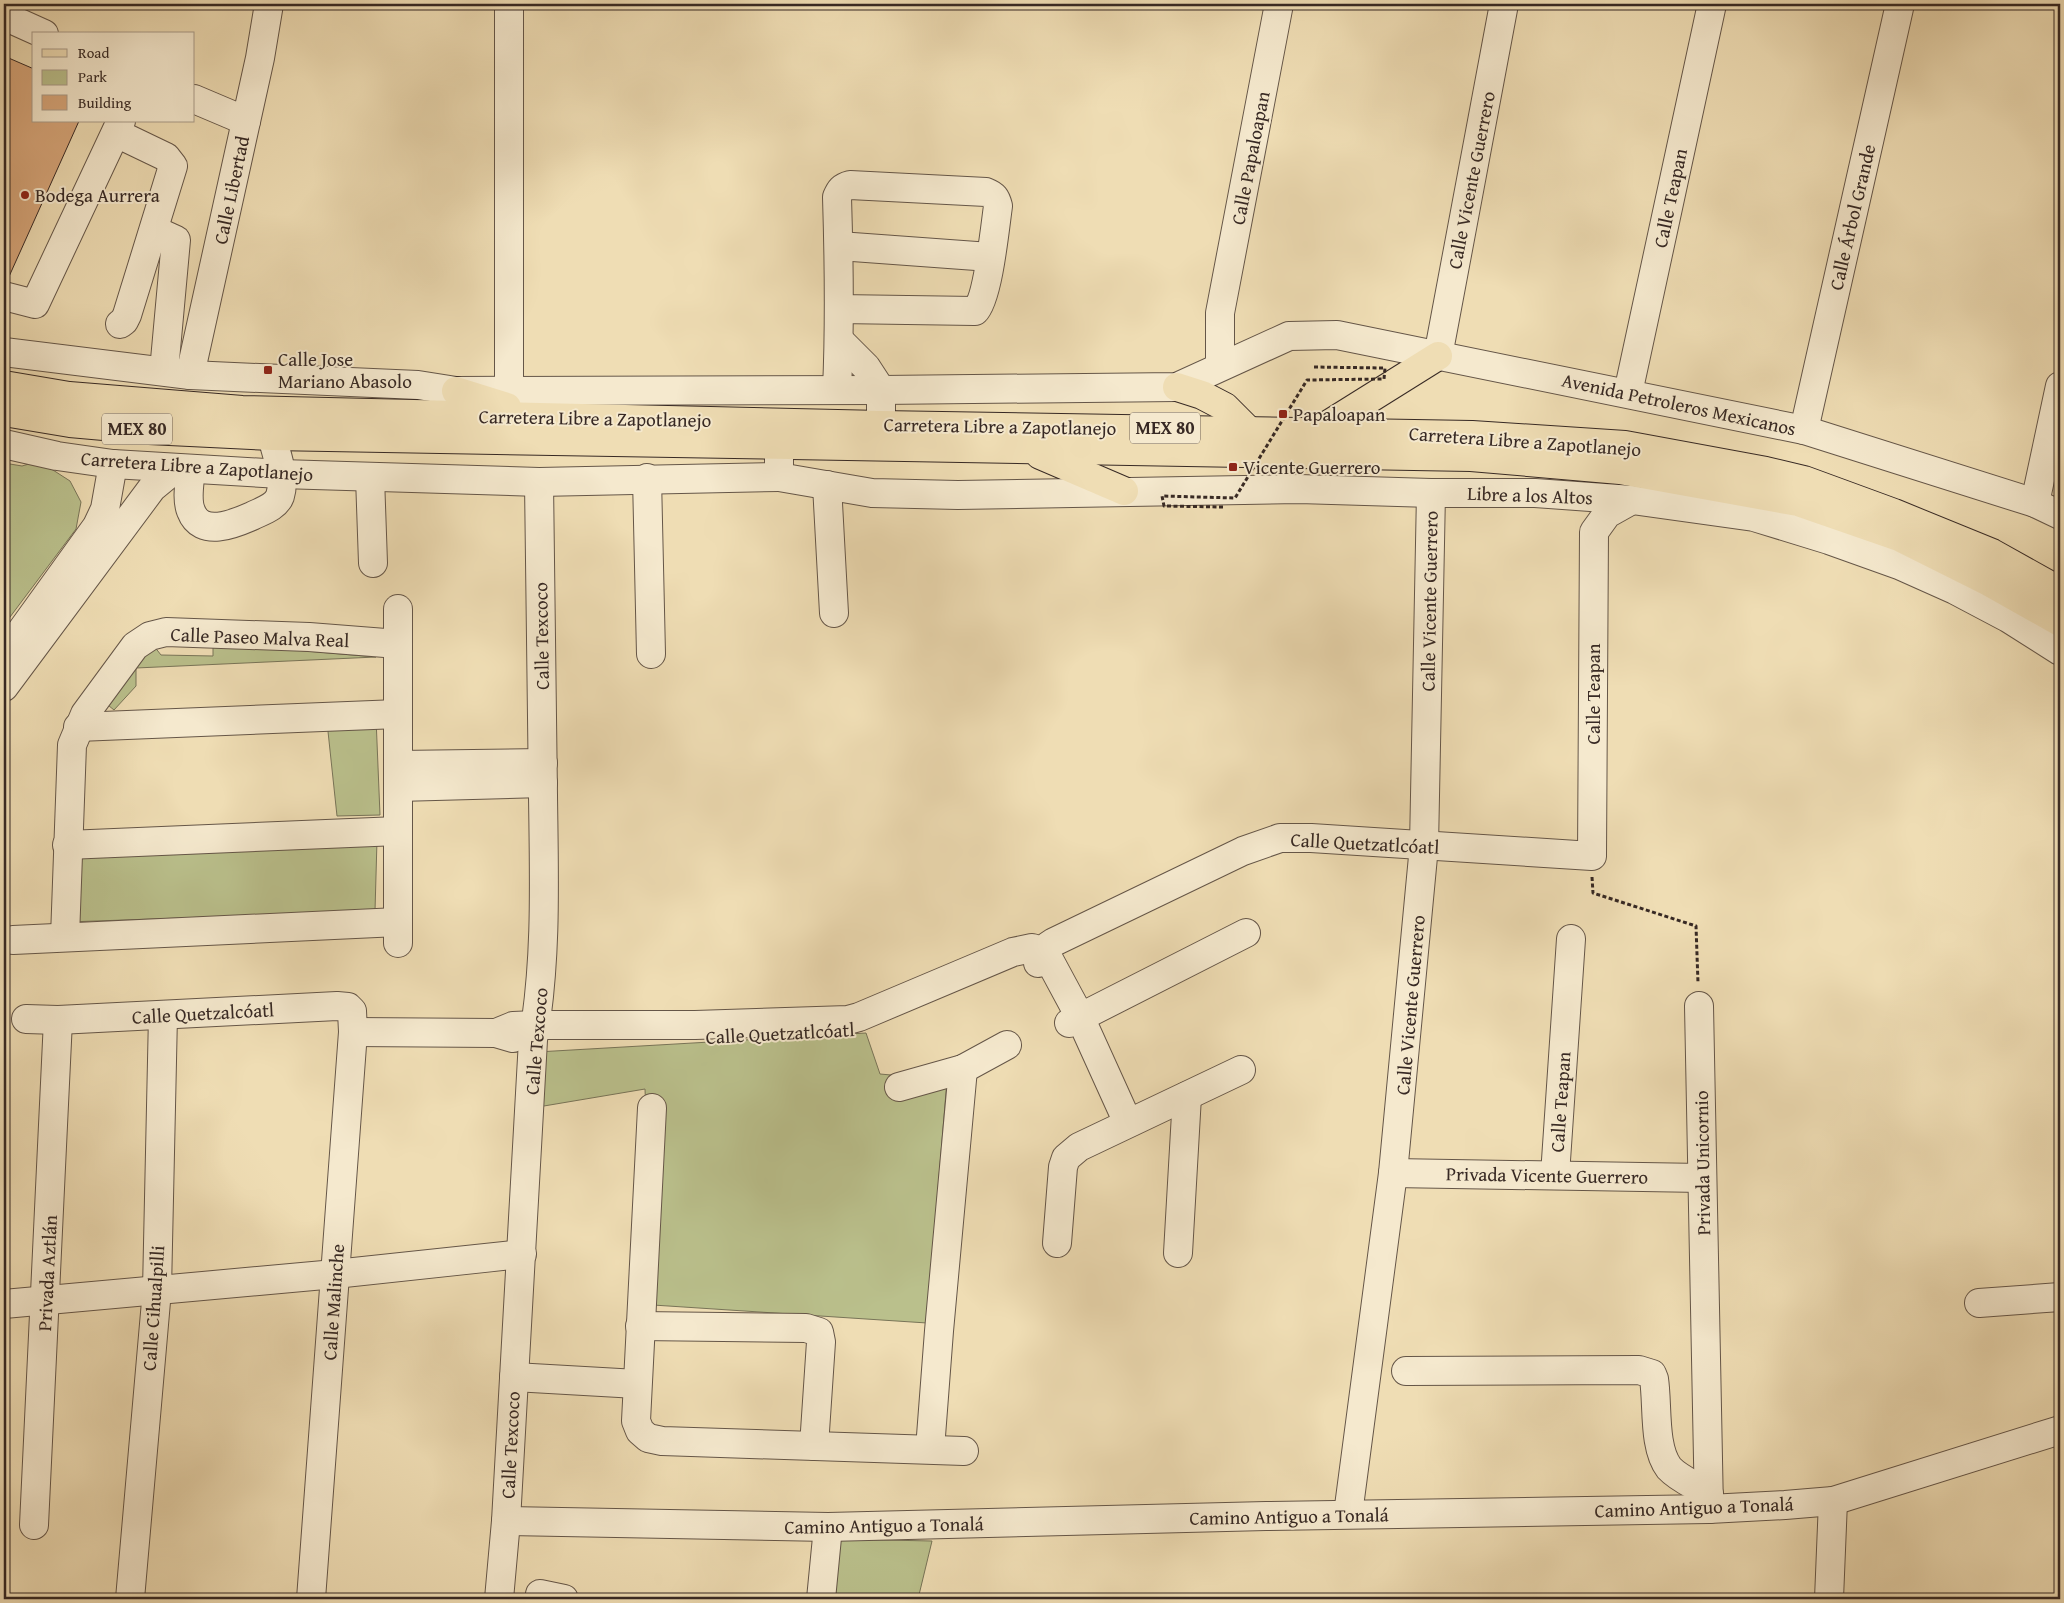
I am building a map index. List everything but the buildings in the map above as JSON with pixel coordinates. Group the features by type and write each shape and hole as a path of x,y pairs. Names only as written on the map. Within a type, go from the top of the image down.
{"main road":[{"path":"1318,431 1438,356"},
{"name":"Carretera Libre a Zapotlanejo","path":"4,385 69,396 242,410 882,424 1318,431 1472,435 1625,445 1766,471 1804,480 1992,553 2060,591"},
{"path":"1177,387 1202,395 1225,407 1247,430"},
{"path":"456,391 537,417"},
{"name":"Carretera Libre a Zapotlanejo","path":"4,412 70,423 149,430 272,436 1471,458 1620,470 1756,506 1798,502 1899,537 1989,582 2060,622"},
{"path":"1027,449 1124,492"}],"street":[{"name":"Calle Libertad","path":"190,375 270,4"},
{"path":"508,4 509,390"},
{"name":"Calle Papaloapan","path":"1220,366 1220,313 1279,4"},
{"name":"Calle Vicente Guerrero","path":"1438,356 1504,4"},
{"name":"Calle Teapan","path":"1628,393 1712,4"},
{"name":"Calle Árbol Grande","path":"1804,430 1900,4"},
{"path":"4,16 40,32"},
{"path":"195,99 246,121"},
{"path":"4,296 35,304 118,127 166,157 173,166 127,315 120,324"},
{"path":"837,389 839,246 837,197 839,191 844,186 850,185 986,192 992,194 997,199 998,206 982,302 975,310 839,309"},
{"path":"154,230 176,240 164,371"},
{"path":"839,246 990,257"},
{"name":"Avenida Petroleros Mexicanos","path":"1220,366 1289,336 1337,334 1804,430 2035,503 2060,515"},
{"path":"839,340 866,367 881,390 882,424"},
{"name":"Carretera Libre a Zapotlanejo","path":"4,352 190,375 418,385 456,391 1177,387"},
{"path":"1177,387 1220,366"},
{"path":"2035,503 2060,386"},
{"path":"4,687 152,488 183,469 191,511 196,519 205,525 218,527 232,525 271,507 279,499 282,489 281,474 272,436"},
{"name":"Carretera Libre a Zapotlanejo","path":"4,444 57,456 114,464 281,474 539,482 648,478 779,477 827,485"},
{"path":"779,444 779,477"},
{"path":"1300,489 1304,454"},
{"path":"4,656 97,526 107,503 114,464"},
{"path":"370,477 373,563"},
{"path":"648,478 651,654"},
{"name":"Calle Texcoco","path":"500,1599 535,1033 543,950 543,773 539,482"},
{"path":"827,485 834,613"},
{"name":"Libre a los Altos","path":"827,485 872,493 958,495 1300,489 1431,493 1535,493 1756,506 1821,537 1907,569 1955,590 2008,618 2060,651"},
{"name":"Calle Vicente Guerrero","path":"1348,1514 1393,1173 1424,846 1431,493"},
{"path":"1535,493 1579,517 1594,532 1607,514 1632,500"},
{"name":"Calle Teapan","path":"1592,856 1594,532"},
{"path":"13,940 65,937 398,933 398,609"},
{"name":"Calle Paseo Malva Real","path":"65,937 72,745 78,728 86,714 135,646 158,633 309,637 398,644"},
{"path":"78,728 398,714"},
{"path":"398,776 543,773"},
{"path":"67,845 398,831"},
{"name":"Calle Quetzatlcóatl","path":"351,1020 496,1033 512,1038 535,1033 640,1040 852,1031 862,1029 1014,964 1042,958 1048,946 1054,942 1243,851 1280,838 1311,838 1592,856"},
{"path":"1074,1020 1246,933"},
{"name":"Calle Teapan","path":"1555,1175 1571,939"},
{"path":"1042,958 1074,1020 1123,1125"},
{"name":"Calle Quetzalcóatl","path":"26,1019 58,1020 337,1006 351,1020"},
{"name":"Privada Unicornio","path":"1700,1006 1709,1501"},
{"name":"Calle Cihualpilli","path":"130,1599 157,1290 163,1015"},
{"name":"Privada Aztlán","path":"34,1525 58,1020"},
{"name":"Calle Malinche","path":"311,1599 335,1274 351,1020"},
{"path":"899,1087 963,1068 1007,1045"},
{"path":"930,1449 938,1331 963,1068"},
{"path":"1057,1243 1063,1167 1066,1158 1079,1147 1241,1070"},
{"path":"1178,1253 1187,1096"},
{"path":"652,1108 636,1421 640,1431 648,1438 662,1441 964,1451"},
{"name":"Privada Vicente Guerrero","path":"1393,1173 1702,1178"},
{"path":"4,1304 335,1274 522,1254"},
{"path":"1979,1303 2060,1297"},
{"path":"640,1326 806,1328 819,1332 821,1342 814,1446"},
{"path":"515,1368 638,1376"},
{"path":"1406,1371 1646,1371 1652,1374 1654,1379 1658,1433 1663,1456 1670,1468 1709,1501"},
{"name":"Camino Antiguo a Tonalá","path":"506,1521 828,1527 1348,1514 1709,1501 1833,1501 2060,1430"},
{"path":"1829,1599 1833,1501"},
{"path":"820,1599 828,1527"}],"path":[{"path":"1223,507 1164,506 1162,496 1235,498 1307,380 1384,379 1385,368 1312,367"},
{"path":"1593,893 1696,926 1700,1006"}],"green space":[{"path":"39,461 70,481 81,502 76,529 4,625 4,463 22,466"},
{"path":"150,641 161,655 213,656 213,643 376,657 136,668 136,686 114,710 103,701"},
{"path":"376,718 380,815 337,816 327,722"},
{"path":"377,840 375,911 68,922 71,848"},
{"path":"866,1033 880,1074 947,1080 927,1323 653,1305 645,1089 532,1108 537,1052"},
{"path":"837,1539 932,1541 918,1599 832,1599"}],"place":[{"name":"Bodega Aurrera","path":"25,195"},
{"name":"Calle Jose Mariano Abasolo","path":"268,370"},
{"name":"Papaloapan","path":"1283,414"},
{"name":"Vicente Guerrero","path":"1233,467"}]}
